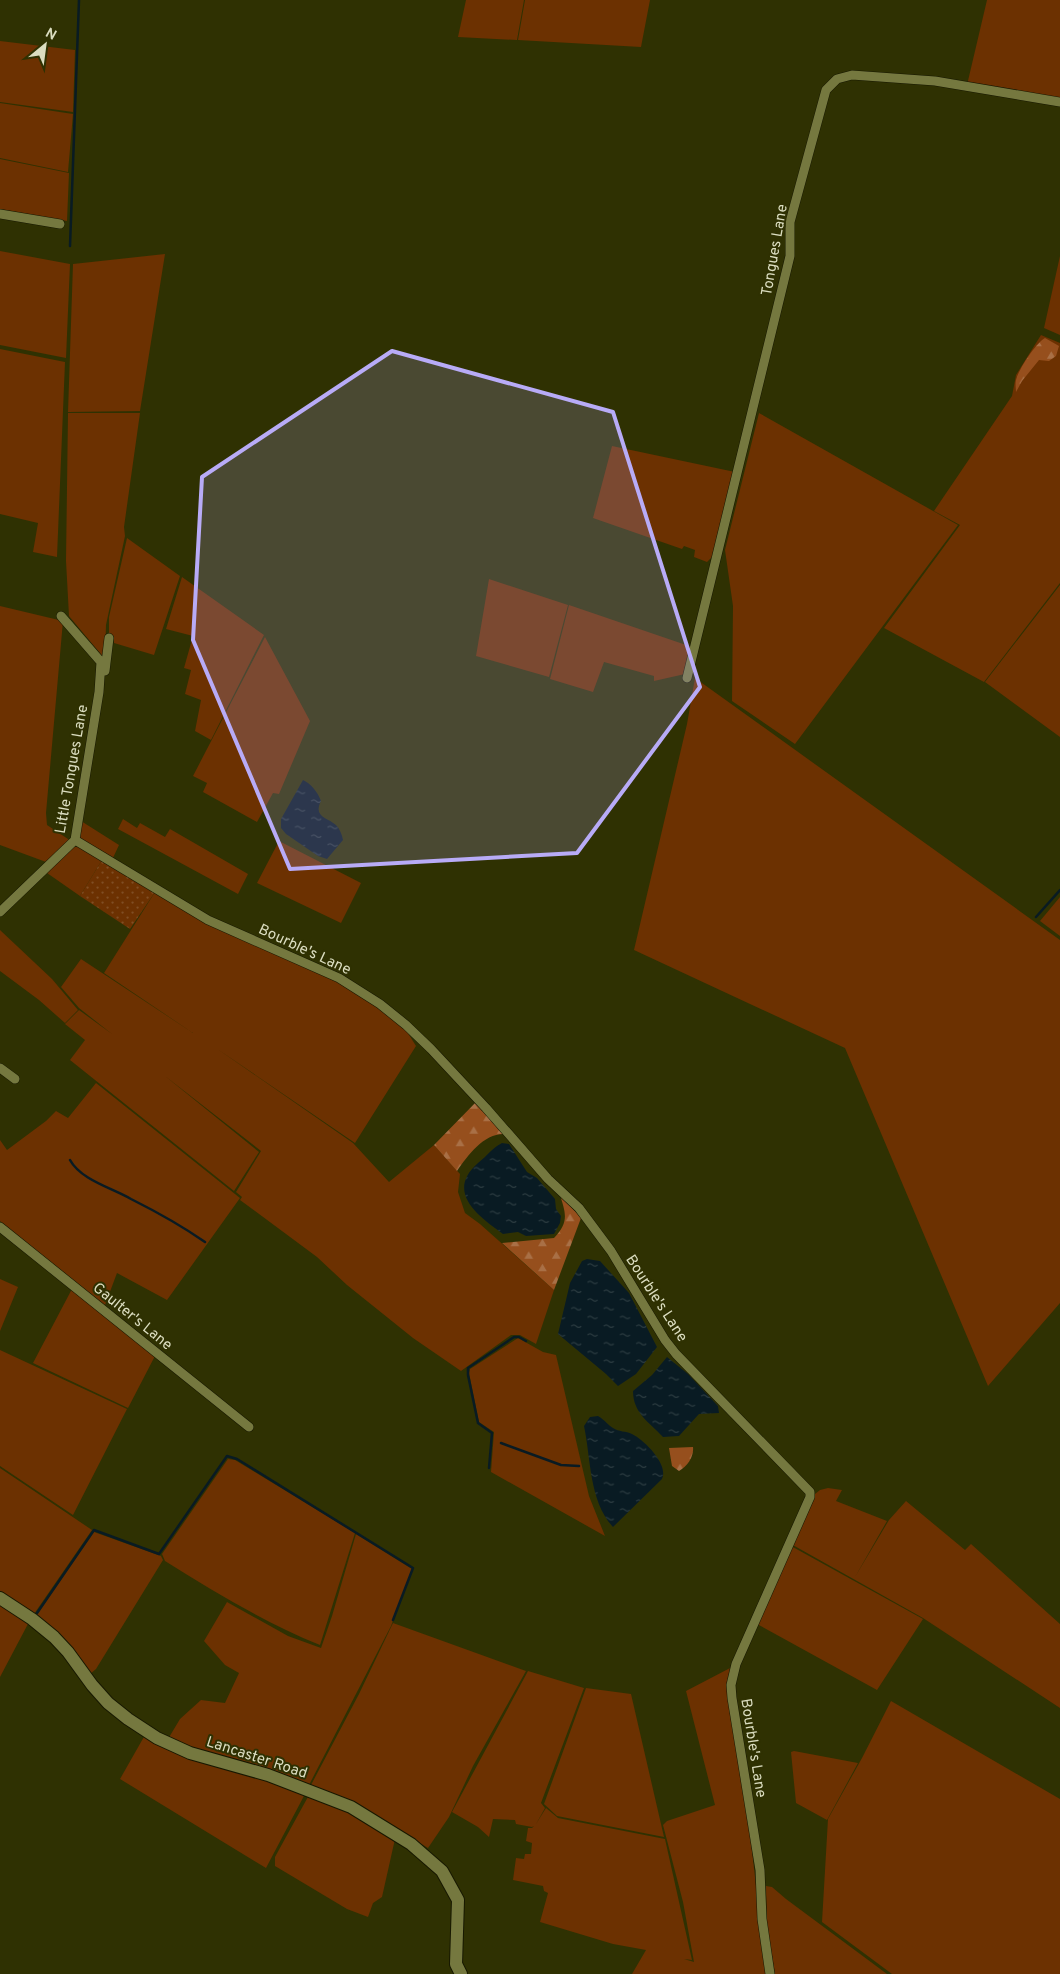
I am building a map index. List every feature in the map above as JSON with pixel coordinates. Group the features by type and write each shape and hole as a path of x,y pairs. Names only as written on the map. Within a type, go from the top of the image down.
{"main road":[{"name":"Lancaster Road","path":"0,1598 54,1636 108,1703 157,1738 190,1753 268,1775 351,1807 411,1844 442,1871 458,1900 458,1971"}],"street":[{"name":"Tongues Lane","path":"687,678 790,256 790,222 826,90 837,79 859,75 935,81 1060,102"},
{"path":"0,214 60,224"},
{"name":"Little Tongues Lane","path":"0,912 75,840 99,692 101,662 61,616"},
{"path":"90,749 94,741 99,719 109,638"},
{"name":"Bourble's Lane","path":"75,840 208,920 340,978 380,1004 406,1025 431,1048 548,1179 579,1208 611,1251 669,1346 810,1492 810,1497 791,1542 736,1664 731,1685 760,1870 762,1918 770,1974"},
{"path":"0,1068 14,1079"},
{"name":"Gaulter's Lane","path":"0,1227 249,1427"}],"highlighted area":[{"path":"392,351 613,412 700,687 577,853 290,869 193,640 202,477"}],"shaded area":[{"path":"466,0 524,0 517,40 458,37"},
{"path":"525,0 650,0 641,47 518,40"},
{"path":"987,0 1060,0 1060,100 967,85"},
{"path":"0,41 75,50 73,112 0,102"},
{"path":"0,103 73,114 68,172 0,158"},
{"path":"0,159 69,173 67,221 0,209"},
{"path":"0,251 70,264 66,358 0,345"},
{"path":"165,254 140,411 68,412 73,264"},
{"path":"1060,256 1060,335 1044,328"},
{"path":"1041,335 1060,343 1060,583 984,682 884,628 960,525 934,511 1012,396 1016,375"},
{"path":"0,349 65,362 57,557 33,552 38,523 0,514"},
{"path":"68,413 140,413 124,527 125,536 106,625 105,659 69,616 66,561"},
{"path":"759,413 958,525 795,744 732,701 733,606 725,550"},
{"path":"612,446 735,472 715,554 707,562 694,557 695,550 684,546 682,549 593,518"},
{"path":"127,538 180,576 154,655 114,643 114,636 109,635 109,617"},
{"path":"182,577 264,635 211,740 195,731 201,700 185,694 191,670 184,668 193,636 166,629"},
{"path":"489,579 568,605 549,677 476,656"},
{"path":"1060,585 1060,737 985,682"},
{"path":"569,605 692,647 685,674 654,681 654,676 604,662 593,692 550,679"},
{"path":"0,606 63,621 46,813 47,825 71,841 46,862 0,845"},
{"path":"265,637 310,721 279,794 273,793 257,822 203,792 207,783 193,776"},
{"path":"695,678 1060,940 1060,1303 988,1386 845,1048 634,950 687,724"},
{"path":"123,819 137,828 140,823 165,837 170,829 248,874 238,894 118,829"},
{"path":"81,821 119,845 112,860 82,841 78,836"},
{"path":"279,841 361,883 341,923 257,883"},
{"path":"74,847 79,847 102,860 80,896 47,873"},
{"path":"102,860 155,892 130,929 80,896"},
{"path":"155,892 333,977 379,1007 406,1030 416,1046 355,1143 216,1048 353,1143 389,1182 434,1145 460,1174 458,1192 465,1213 554,1290 536,1344 520,1335 511,1335 461,1371 413,1338 347,1285 317,1257 240,1200 242,1197 236,1192 261,1151 165,1076 259,1152 234,1191 70,1060 85,1040 65,1024 79,1010 112,1034 79,1008 61,987 81,959 193,1033 104,973"},
{"path":"1060,897 1060,936 1040,921"},
{"path":"0,930 52,979 78,1010 65,1023 39,1000 0,971"},
{"path":"96,1083 240,1198 167,1300 117,1273 105,1305 0,1221 0,1140 7,1150 46,1121 56,1111 68,1118"},
{"path":"0,1279 18,1287 0,1331"},
{"path":"73,1287 155,1356 128,1408 33,1363"},
{"path":"518,1338 543,1352 556,1355 589,1496 605,1536 491,1472 494,1432 479,1422 469,1373 470,1369"},
{"path":"0,1350 127,1409 73,1515 0,1466"},
{"path":"228,1459 235,1460 355,1533 320,1645 260,1617 165,1561 162,1554"},
{"path":"0,1468 92,1530 34,1614 0,1593"},
{"path":"828,1488 842,1490 836,1501 887,1521 855,1577 889,1520 906,1501 965,1550 971,1544 1060,1624 1060,1708 923,1618 791,1544 815,1494 820,1490"},
{"path":"94,1532 161,1556 163,1560 96,1669 90,1674 37,1615"},
{"path":"356,1534 412,1569 391,1626 309,1785 205,1754 168,1739 180,1719 201,1700 225,1703 239,1673 225,1665 204,1641 227,1602 288,1636 321,1648"},
{"path":"791,1546 923,1619 877,1690 757,1624"},
{"path":"0,1604 29,1622 0,1677"},
{"path":"393,1623 526,1671 473,1766 449,1817 428,1848 354,1802 311,1785 359,1694"},
{"path":"732,1667 767,1974 632,1974 646,1950 613,1944 540,1922 548,1893 544,1891 543,1886 513,1880 516,1858 524,1859 525,1854 531,1854 532,1843 526,1841 528,1828 534,1826 516,1824 515,1820 493,1819 489,1837 478,1827 452,1812 528,1671 584,1688 541,1803 545,1808 536,1824 546,1808 558,1818 665,1839 692,1960 684,1959 694,1962 683,1902 663,1825 667,1821 715,1805 686,1691"},
{"path":"586,1688 631,1694 664,1837 557,1816 544,1804"},
{"path":"891,1701 1060,1799 1060,1974 892,1974 822,1922 828,1819"},
{"path":"145,1735 305,1794 266,1868 120,1779"},
{"path":"791,1752 858,1763 827,1820 796,1803"},
{"path":"309,1795 339,1807 395,1839 382,1897 373,1903 368,1917 347,1909 275,1866 275,1857"},
{"path":"766,1886 772,1887 887,1974 775,1974 767,1925"}],"green space":[{"path":"1045,338 1059,346 1056,356 1049,361 1039,360 1022,381 1016,392 1016,380 1020,370 1032,351"},
{"path":"477,1101 505,1134 490,1137 483,1141 471,1152 457,1171 434,1145"},
{"path":"560,1195 581,1218 554,1290 502,1243 554,1238 562,1227 565,1218"},
{"path":"693,1447 688,1464 679,1471 672,1466 669,1448"}],"water":[{"path":"303,780 314,788 320,798 320,814 336,825 342,836 343,840 327,859 318,856 286,834 281,828 281,819"},
{"path":"502,1143 509,1144 527,1172 537,1178 555,1199 556,1209 561,1216 560,1223 554,1234 526,1236 518,1232 503,1234 475,1211 469,1203 464,1184 469,1174 478,1163"},
{"path":"587,1259 600,1261 629,1293 657,1347 636,1374 618,1386 558,1334 570,1283 582,1261"},
{"path":"667,1357 688,1374 718,1406 719,1413 699,1414 679,1436 663,1437 647,1422 639,1411 633,1391 652,1375"},
{"path":"598,1416 613,1428 632,1434 643,1441 659,1460 663,1473 662,1479 613,1527 605,1517 595,1492 584,1426 590,1417"}],"waterway":[{"path":"70,246 79,0"},
{"path":"1036,917 1060,890"},
{"path":"70,1160 82,1173 97,1183 160,1214 205,1242"},
{"path":"489,1468 492,1433 478,1423 468,1368 514,1337 519,1337 526,1341"},
{"path":"501,1443 561,1465 579,1466"},
{"path":"37,1613 94,1530 159,1554 227,1456 237,1459 413,1568 393,1620"}]}
